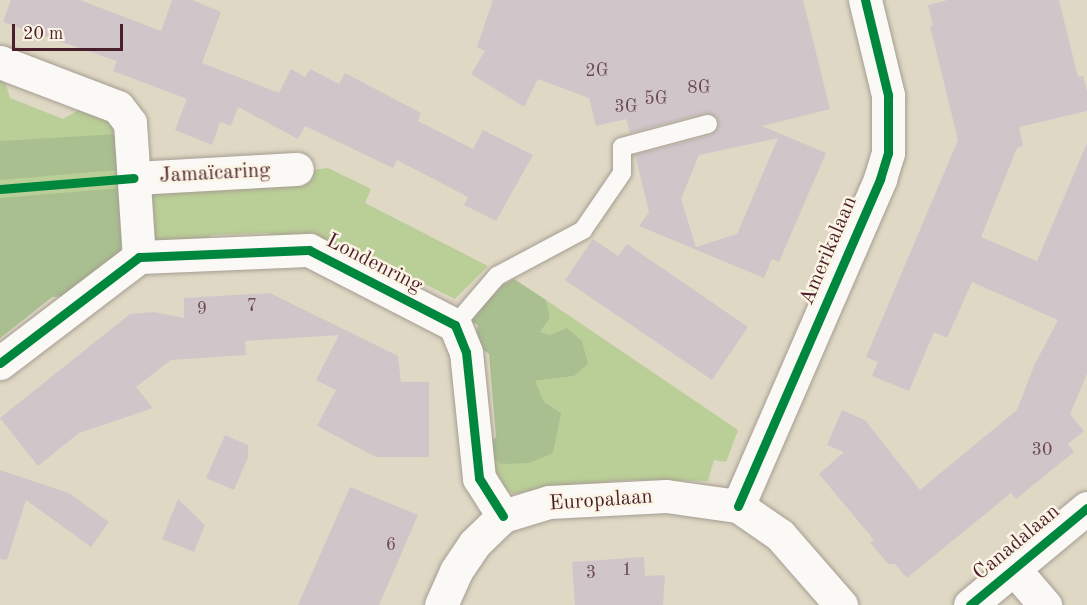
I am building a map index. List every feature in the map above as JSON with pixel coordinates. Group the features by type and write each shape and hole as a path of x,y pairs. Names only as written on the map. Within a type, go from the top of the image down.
{"street":[{"name":"Amerikalaan","path":"738,506 880,179 888,153 888,95 865,0"},
{"name":"Jamaïcaring","path":"0,62 118,107 130,123 139,257"},
{"name":"Jamaïcaring","path":"134,178 297,169"},
{"name":"Londenring","path":"139,257 309,250 455,325"},
{"path":"0,363 139,257"},
{"path":"455,325 466,352 479,478 503,516"},
{"name":"Europalaan","path":"441,605 456,570 474,544 503,516 549,502 666,496 738,506"},
{"path":"738,506 780,535 841,605"},
{"name":"Canadalaan","path":"970,605 1087,508"},
{"name":"Canadalaan","path":"1014,569 1045,605"}],"lane":[{"path":"455,325 497,276 584,230 622,173 622,147 708,124"}],"green space":[{"path":"0,76 4,78 10,98 63,119 82,108 114,123 121,188 72,296 52,297 0,338"},
{"path":"118,134 118,170 0,180 0,141"},
{"path":"328,168 371,189 365,203 488,266 455,299 356,250 341,255 280,241 268,233 212,235 199,246 156,240 149,224 147,191"},
{"path":"121,188 123,237 120,252 72,296 52,297 0,338 0,198"},
{"path":"514,279 546,300 550,318 540,332 550,335 567,328 582,341 588,364 574,376 535,381 544,402 561,413 553,453 529,463 501,464 484,449 496,437 489,354 474,342 478,325 471,321 477,310 503,285"},
{"path":"546,300 738,430 726,462 714,460 708,481 631,480 555,486 514,494 501,487 484,449 553,453 555,439 534,381 574,376 550,335 540,332 550,318"}],"building":[{"path":"11,0 80,0 161,31 172,0 192,0 221,12 202,63 279,93 291,69 305,77 310,69 339,84 345,73 421,113 418,121 473,149 483,130 533,155 496,221 464,205 468,197 397,160 393,168 305,126 298,139 238,107 231,126 220,122 212,145 175,130 187,99 113,71 117,61 3,22"},
{"path":"493,0 803,0 830,109 762,126 826,153 779,262 772,259 764,278 639,226 649,212 635,155 711,135 719,126 716,116 705,113 630,133 626,119 596,126 589,98 538,79 524,107 471,74 485,51 477,47","holes":["778,138 737,234 696,247 681,199 699,155"]},
{"path":"948,0 1059,0 1078,77 1083,76 1087,91 1087,111 1019,127 1023,146 1017,148 981,237 1037,261 1087,143 1087,374 1070,414 1084,431 1068,444 1074,452 1016,499 1011,493 907,578 895,564 888,564 870,542 874,540 819,474 844,452 827,445 842,410 865,420 920,490 1017,410 1034,366 1058,320 972,282 947,338 934,332 909,391 872,376 878,362 866,357 958,140 930,26 933,26 928,5"},
{"path":"593,239 618,256 627,244 748,327 712,380 565,280"},
{"path":"270,293 398,356 401,382 429,382 429,457 376,457 317,426 336,390 316,380 339,335 245,341 246,355 171,360 136,387 153,408 79,433 38,466 0,418 130,314 154,312 184,318 184,298"},
{"path":"225,435 248,445 248,457 234,490 206,478"},
{"path":"0,470 69,493 109,522 91,547 26,500 7,560 0,559"},
{"path":"350,487 418,515 379,605 298,605"},
{"path":"178,499 205,525 194,552 162,539"},
{"path":"644,557 645,576 665,575 663,605 575,605 572,562"}],"cycle path":[{"path":"738,506 880,179 888,153 888,95 865,0"},
{"path":"0,189 134,178"},
{"path":"0,363 139,257 309,250 455,325 466,352 479,478 503,516"},
{"path":"970,605 1087,508"}]}
